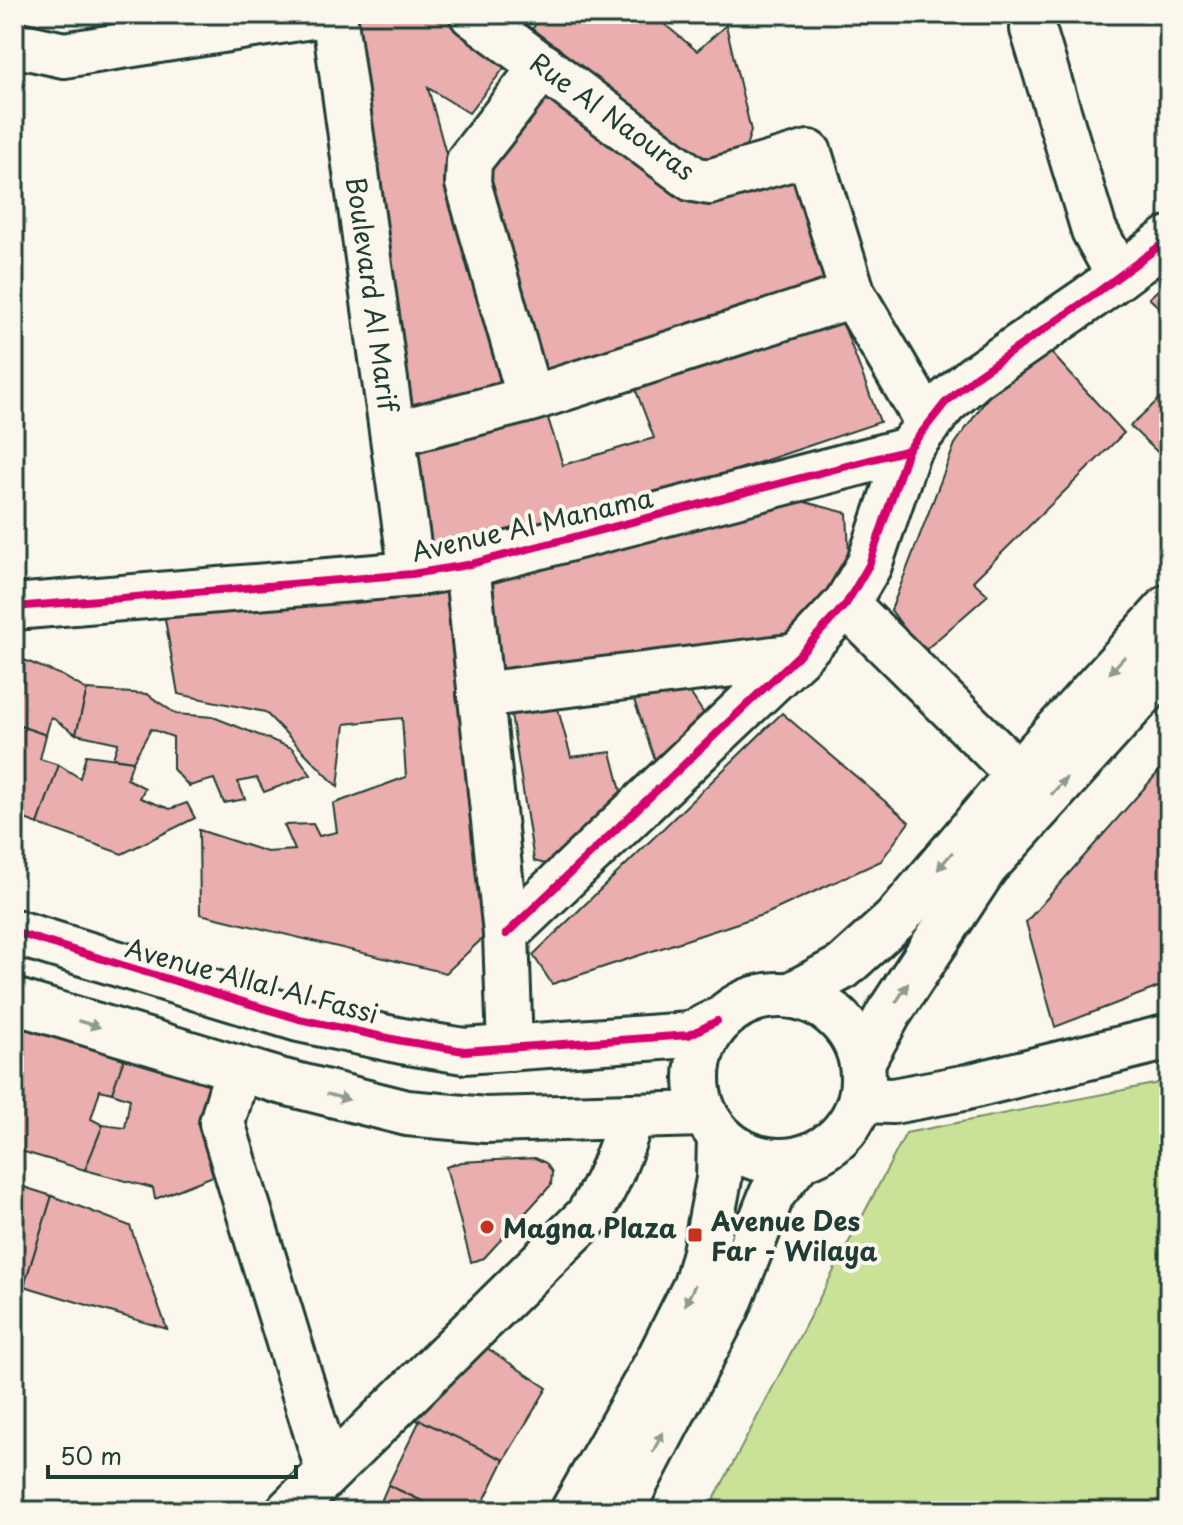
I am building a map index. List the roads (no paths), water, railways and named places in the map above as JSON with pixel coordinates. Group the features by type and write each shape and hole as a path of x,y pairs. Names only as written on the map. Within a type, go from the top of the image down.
{"street":[{"path":"14,44 64,55 324,14"},
{"name":"Boulevard Al Marif","path":"334,14 412,574"},
{"name":"Rue Al Naouras","path":"472,14 693,179 709,182 809,153 853,295"},
{"path":"1033,29 1094,230 1119,276"},
{"path":"530,399 468,183 467,168 469,161 543,66"},
{"path":"506,934 798,656 846,604 869,565 918,436 945,403 975,377 1169,239"},
{"path":"393,434 530,399 853,295 918,436"},
{"name":"Avenue Al Manama","path":"14,607 412,574 467,565 918,436"},
{"path":"467,565 506,934 510,1048"},
{"path":"846,604 1018,774"},
{"path":"793,994 843,967 895,920 1018,774 1169,607"},
{"path":"480,695 798,656"},
{"path":"14,1001 280,1081 407,1113 486,1120 631,1117 712,1126 757,1159 800,1159 827,1148 849,1127 862,1080 889,1013 985,867 1169,664"},
{"name":"Avenue Allal Al Fassi","path":"14,932 299,1019 464,1051 689,1035 717,1021"},
{"path":"197,1057 216,994"},
{"path":"573,1511 658,1361 696,1285 719,1179 712,1126 697,1090 696,1065 704,1042 717,1021 739,1004 765,995 793,994 824,1006 849,1029 862,1080 893,1101 963,1088 1169,1037"},
{"path":"280,1081 299,1019"},
{"path":"238,1068 222,1123 328,1470"},
{"path":"289,1511 587,1217 615,1168 631,1117"},
{"path":"621,1511 727,1308 772,1194 800,1159"}],"place":[{"name":"Magna Plaza","path":"487,1227"},
{"name":"Avenue Des Far - Wilaya","path":"695,1235"}]}
